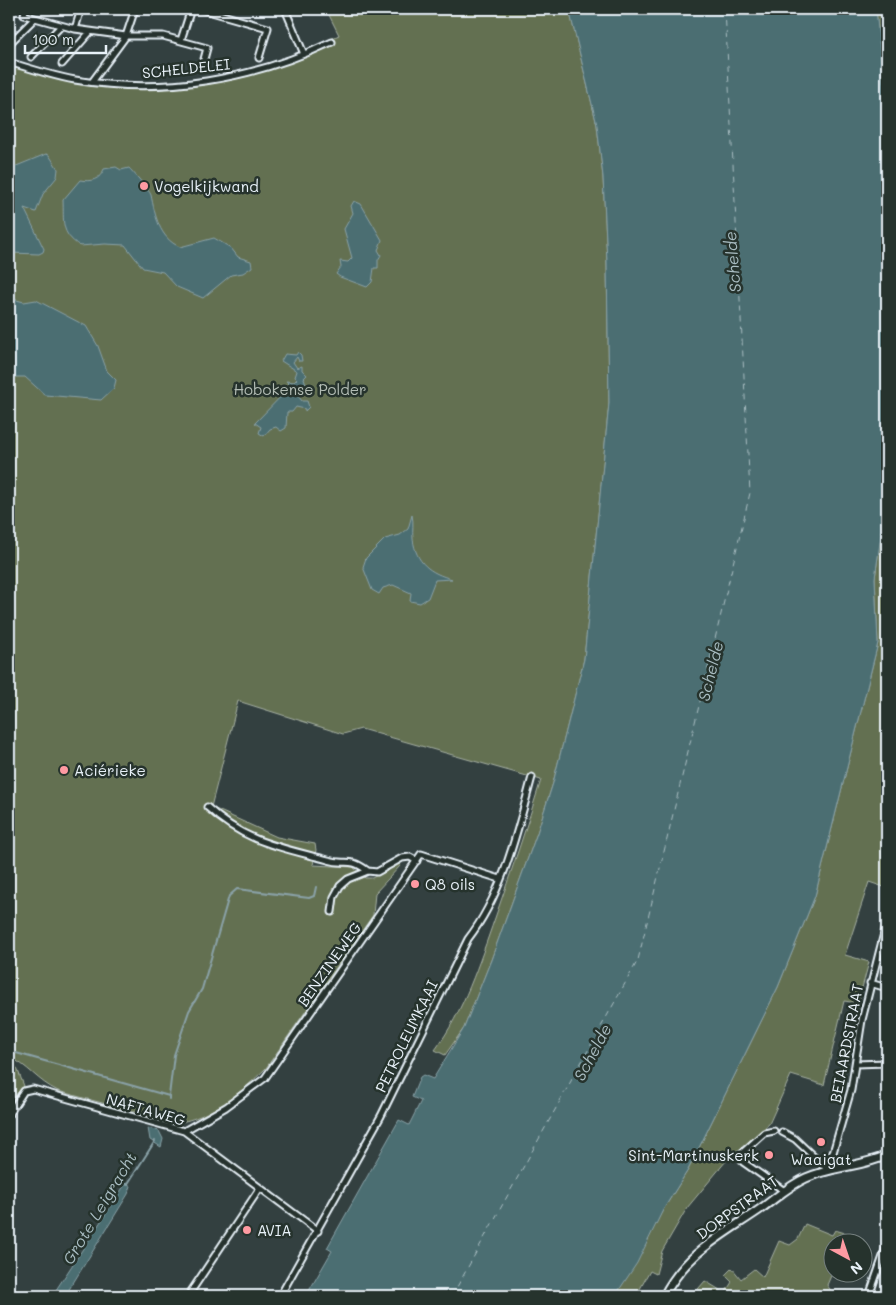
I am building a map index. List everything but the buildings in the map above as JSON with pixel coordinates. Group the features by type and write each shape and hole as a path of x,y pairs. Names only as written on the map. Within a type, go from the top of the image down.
{"street":[{"path":"25,9 24,15 90,32 126,36 163,36 181,40 207,48 203,63"},
{"path":"75,29 81,9"},
{"path":"92,82 126,36 135,9"},
{"path":"181,40 191,9"},
{"path":"201,9 268,28 260,58"},
{"path":"285,9 304,54"},
{"path":"9,44 34,18"},
{"path":"31,56 61,26"},
{"path":"62,64 90,32"},
{"name":"SCHELDELEI","path":"9,62 55,76 92,82 150,86 194,83 249,73 332,42"},
{"name":"PETROLEUMKAAI","path":"280,1296 381,1116 468,939 486,915 500,879 532,777"},
{"path":"207,807 225,823 266,845 328,860 353,861 368,872"},
{"path":"332,912 334,897 340,886 348,879 368,872 377,872 406,857 417,861 421,854 500,879"},
{"name":"BENZINEWEG","path":"184,1131 226,1106 265,1078 417,861"},
{"name":"BEIAARDSTRAAT","path":"828,1170 850,1095 870,983 887,921"},
{"path":"870,983 887,988"},
{"path":"855,1064 887,1063"},
{"name":"NAFTAWEG","path":"9,1114 18,1098 27,1090 48,1092 184,1131 318,1231"},
{"path":"774,1131 764,1133 741,1154 743,1162 783,1190"},
{"path":"782,1132 795,1139 828,1170"},
{"name":"DORPSTRAAT","path":"664,1296 677,1272 703,1248 770,1202 783,1190 806,1178 828,1170 887,1155"},
{"path":"188,1296 260,1188"},
{"path":"869,1296 887,1245"}],"green space":[{"name":"Hobokense Polder","path":"326,9 569,9 597,125 603,177 607,262 609,403 584,659 553,783 537,833 464,1028 445,1055 435,1050 463,1003 477,969 541,780 361,729 343,734 238,701 211,807 277,837 315,844 316,850 313,865 353,867 365,878 372,878 398,864 401,865 375,893 373,915 266,1068 236,1095 214,1110 176,1123 58,1091 44,1083 22,1064 9,1057 9,66 50,76 128,87 166,88 204,85 242,78 280,66 320,50 318,45 339,35"},
{"path":"876,9 887,9 887,121"},
{"path":"887,493 887,888 869,882 845,955 869,962 858,1003 844,1001 824,1085 791,1075 769,1124 726,1161 687,1208 662,1251 656,1274 650,1271 636,1296 615,1296 663,1210 688,1170 778,987 815,896 878,643 875,578"},
{"path":"9,1061 17,1068 24,1086 9,1106"},
{"path":"805,1224 825,1232 824,1282 828,1282 827,1285 834,1295 842,1296 766,1296 760,1293 758,1296 692,1296 705,1281 725,1293 732,1282 725,1275 732,1268 741,1279 754,1269 763,1277 779,1241 790,1245 798,1239"}],"water":[{"name":"Schelde","path":"569,9 876,9 887,121 887,493 875,578 878,643 815,896 778,987 688,1170 663,1210 637,1263 615,1296 306,1296 332,1251 327,1248 399,1120 409,1125 421,1101 412,1097 420,1077 423,1075 433,1079 464,1028 537,833 553,783 584,659 609,403 607,262 603,177 597,125"},
{"path":"46,154 49,155 58,169 57,177 43,194 36,212 24,208 44,249 43,252 39,254 11,253 9,252 9,169"},
{"path":"116,167 121,170 129,168 148,190 159,225 167,238 173,243 180,247 214,238 231,248 238,257 251,261 252,267 243,273 231,275 203,298 177,287 163,272 143,268 125,245 80,246 66,232 63,200 80,180 88,181 98,178 104,169"},
{"path":"354,201 361,204 382,240 378,250 381,255 378,260 378,268 374,268 372,282 367,287 336,274 341,267 340,261 348,262 352,258 344,229 353,213 351,206"},
{"path":"9,298 24,302 36,300 86,326 98,346 107,371 116,380 114,388 101,400 45,395 25,377 9,377"},
{"path":"298,352 301,355 302,361 299,361 297,357 293,362 297,368 302,366 302,370 307,375 304,378 306,384 294,395 298,396 302,401 307,401 309,407 305,411 305,409 296,407 292,412 287,412 286,428 281,431 276,427 270,429 264,436 259,433 261,427 255,423 291,386 286,381 294,382 297,379 295,377 297,371 281,361 285,354 296,355"},
{"path":"412,515 413,539 417,555 425,566 437,574 452,579 435,580 428,598 420,603 410,601 411,593 393,585 383,588 379,594 372,590 363,567 366,558 385,539 400,535 408,529"},
{"path":"148,1128 159,1131 163,1139 161,1147 150,1140"},
{"path":"126,1183 131,1186 128,1194 65,1296 52,1296"}],"waterway":[{"path":"169,1096 174,1055 189,1011 202,989 229,896 237,889 309,898 314,896 316,887"},
{"name":"Grote Leigracht","path":"9,1051 169,1096 169,1099"},
{"name":"Grote Leigracht","path":"127,1185 155,1141"}],"ferry route":[{"path":"452,1296 638,960 750,493 725,9"}],"place":[{"name":"Vogelkijkwand","path":"144,186"},
{"name":"Aciérieke","path":"64,770"},
{"name":"Q8 oils","path":"415,884"},
{"name":"Waaigat","path":"821,1142"},
{"name":"Sint-Martinuskerk","path":"769,1155"},
{"name":"AVIA","path":"247,1230"}]}
